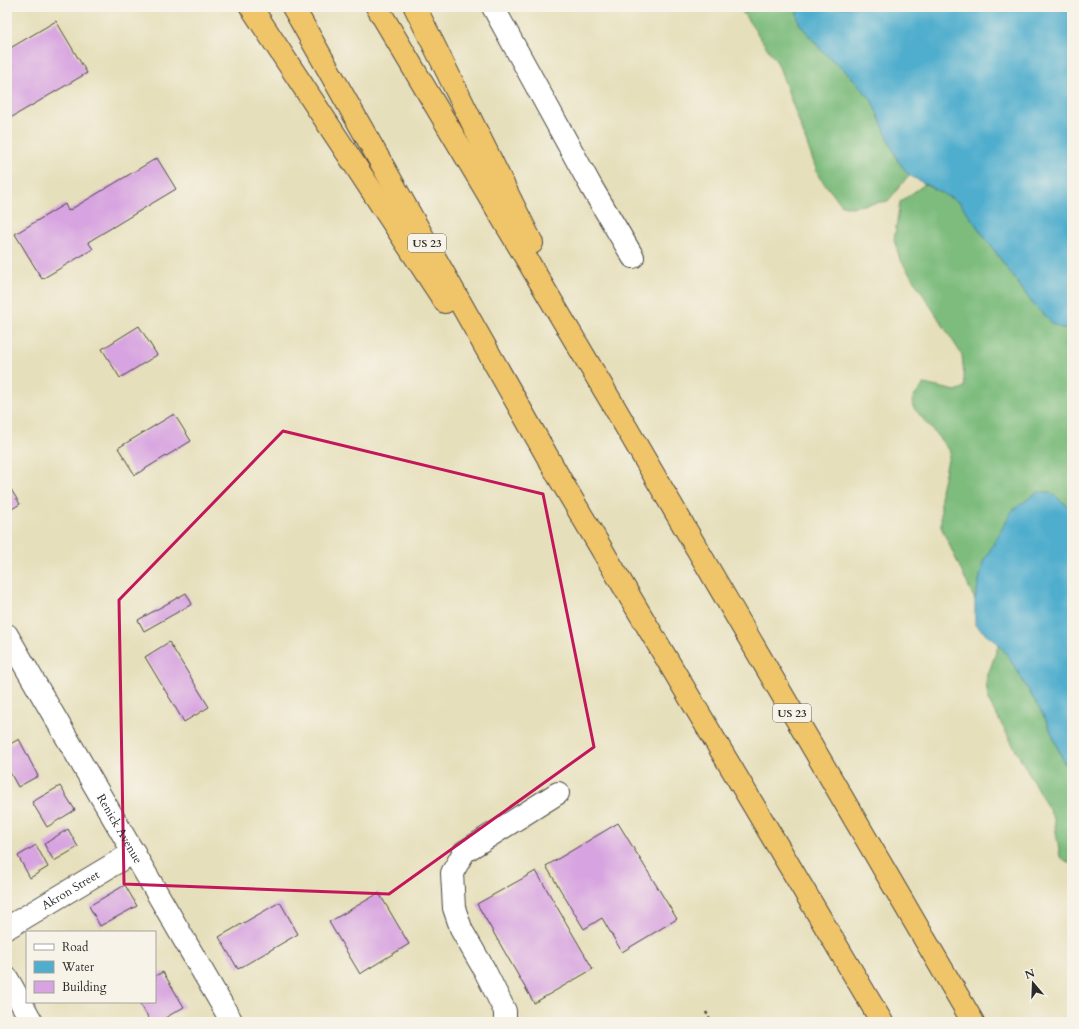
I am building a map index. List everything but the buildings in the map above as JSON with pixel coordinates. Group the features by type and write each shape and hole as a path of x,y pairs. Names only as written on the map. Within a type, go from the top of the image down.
{"highway":[{"path":"251,7 560,479"},
{"name":"US 23","path":"293,7 560,479 882,1022"},
{"name":"US 23","path":"376,7 612,403 973,1022"},
{"path":"415,7 612,403"}],"street":[{"path":"493,7 592,188 633,257"},
{"name":"Renick Avenue","path":"7,635 232,1022"},
{"path":"506,1022 505,1011 484,969 462,931 454,908 452,873 464,852 558,793"},
{"name":"Akron Street","path":"7,928 134,852"},
{"path":"7,978 32,1022"}],"path":[{"path":"706,1012 711,1022"}],"highlighted area":[{"path":"283,431 543,494 594,747 389,894 124,884 119,600"}],"green space":[{"path":"739,7 796,7 799,23 822,51 850,75 871,99 898,161 909,175 888,201 851,207 842,205 819,177 778,64"},
{"path":"925,184 960,203 1033,304 1054,325 1072,332 1072,509 1070,507 983,562 975,600 941,527 941,490 950,451 913,407 913,398 924,384 956,391 965,387 962,355 900,259 894,240 900,202"},
{"path":"999,644 1010,659 1046,720 1072,781 1072,865 1060,857 1054,819 988,700 986,680"}],"water":[{"path":"796,7 1072,7 1072,332 1054,325 1033,304 960,203 909,175 898,161 871,99 850,75 822,51 799,23"},
{"path":"1037,492 1050,492 1072,509 1072,781 1046,720 1010,659 999,644 975,625 975,600 983,562 1012,511"}]}
